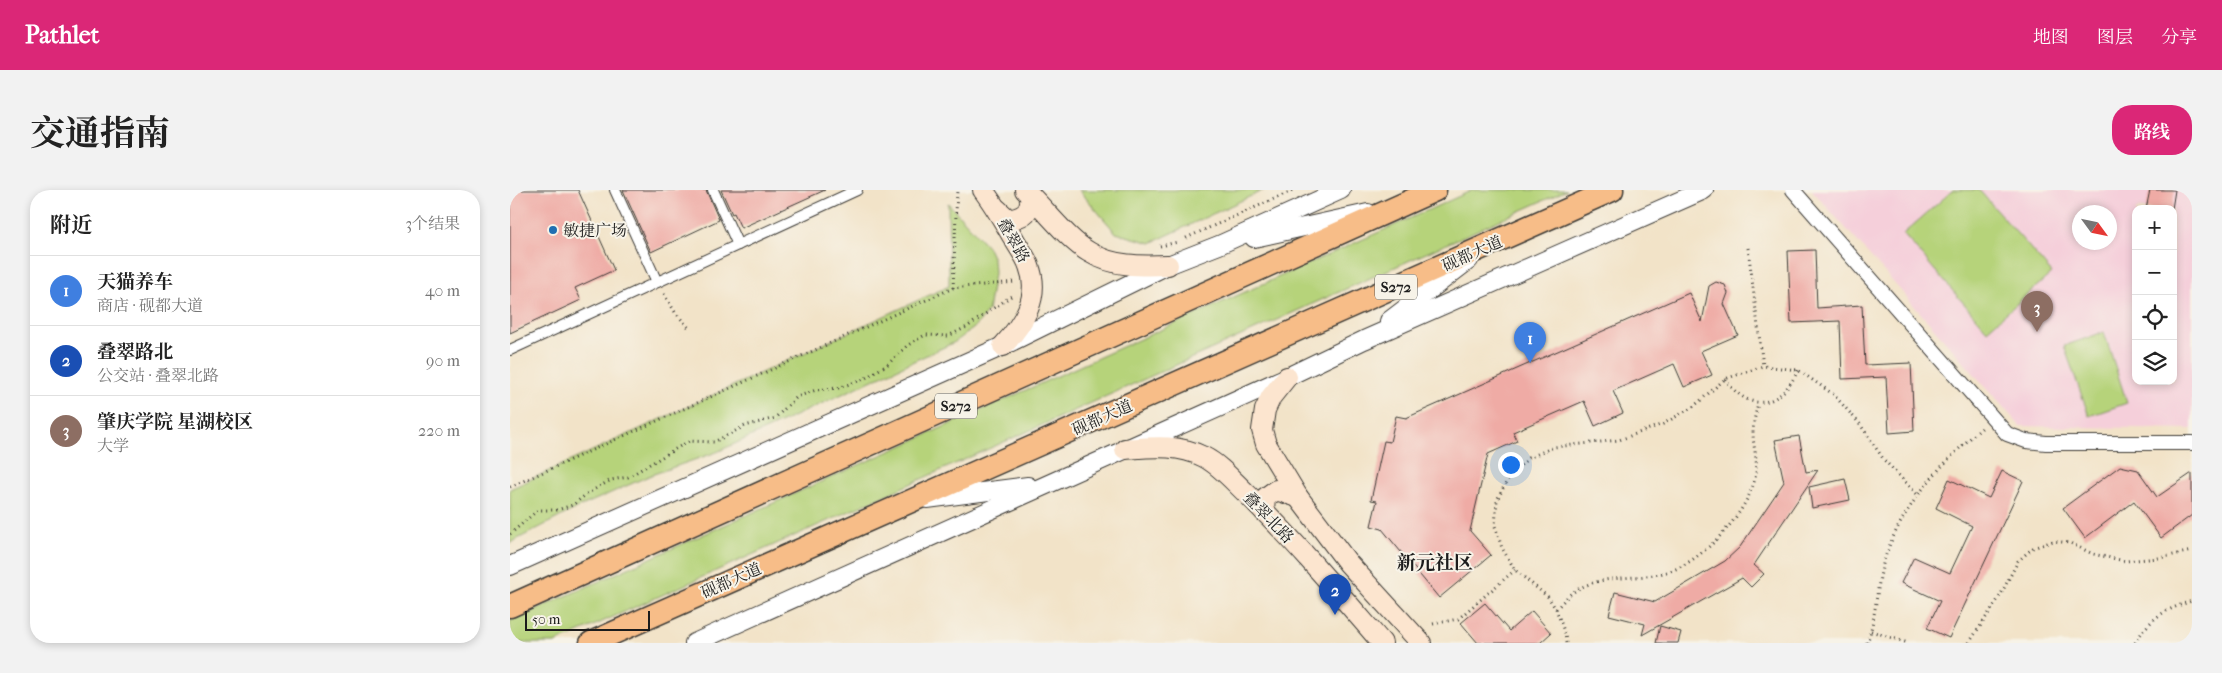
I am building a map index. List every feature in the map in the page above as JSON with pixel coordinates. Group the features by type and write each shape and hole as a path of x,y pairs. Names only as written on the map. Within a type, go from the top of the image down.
{"main road":[{"name":"叠翠路","path":"982,190 997,209 1029,265 1034,280 1029,309 1020,328 1003,346"},
{"name":"S272","path":"510,606 1435,190"},
{"name":"砚都大道","path":"591,643 1612,190"},
{"path":"997,209 1009,220 1021,217 1029,209 1028,193"},
{"path":"1028,193 1088,252 1109,261 1138,266 1168,264"},
{"name":"叠翠北路","path":"1287,377 1271,397 1265,410 1262,430 1274,460 1298,497 1348,563 1421,643"},
{"name":"叠翠北路","path":"1126,449 1183,449 1205,457 1264,511 1325,576 1382,643"},
{"path":"1264,511 1265,498 1276,490 1298,497"}],"street":[{"path":"615,190 657,282"},
{"path":"713,190 738,245"},
{"path":"510,350 857,190"},
{"path":"510,566 1003,346 1168,264 1219,245 1341,190"},
{"path":"694,643 1287,377 1364,340 1704,190"},
{"path":"1793,190 2007,434 2026,441 2192,443"},
{"path":"1219,245 1403,206"},
{"path":"1364,340 1489,245"},
{"path":"907,502 1048,483"}],"path":[{"path":"953,288 958,190"},
{"path":"1151,248 1178,242 1294,190"},
{"path":"1748,248 1763,366"},
{"path":"510,487 953,288 1034,280"},
{"path":"510,534 538,510 557,510 573,505 588,493 611,480 628,477 689,441 714,442 745,426 775,418 797,397 816,390 838,388 864,379 888,364 908,345 925,335 948,336 967,327 1034,280"},
{"path":"657,282 675,312 690,329"},
{"path":"1566,643 1565,634 1556,609 1548,597 1515,570 1502,548 1495,526 1497,500 1509,478 1528,458 1554,447 1619,440 1663,424 1693,408 1726,378 1763,366 1798,370 1833,394 1860,424 1884,460 1918,495"},
{"path":"1726,378 1732,388 1744,398 1758,403 1767,402 1779,397 1792,384 1798,370"},
{"path":"1556,609 1575,591 1598,580 1644,577 1670,572 1703,552 1728,529 1743,506 1755,479 1757,455 1753,433 1758,403"},
{"path":"1867,643 1871,631 1883,564 1898,529 1918,495 1955,452 1993,418"},
{"path":"1969,643 1999,598 2018,560 2033,548 2053,541 2070,543 2093,554 2125,561 2159,558 2192,551"},
{"path":"1433,624 1458,619 1515,570"},
{"path":"2135,643 2143,630 2156,616 2171,607 2192,601"},
{"path":"1871,631 1908,643"}],"shaded area":[{"path":"1812,190 2192,190 2192,429 2020,426"}],"green space":[{"path":"1079,190 1264,190 1151,243 1116,233"},
{"path":"1473,190 1567,190 555,643 510,643 510,621"},
{"path":"1953,190 1979,190 2052,273 1987,330 1903,234"},
{"path":"948,203 987,246 993,259 994,273 988,311 974,328 955,342 717,452 651,475 577,508 510,543 510,489 949,286"},
{"path":"2104,332 2127,403 2089,416 2064,346"}],"building":[{"name":"敏捷广场","path":"510,190 578,190 614,270 575,288 581,300 510,333"},
{"path":"623,190 706,190 719,220 651,252"},
{"path":"721,190 825,190 741,228"},
{"path":"2150,190 2175,190 2173,205 2147,205"},
{"path":"1815,250 1817,308 1862,305 1865,365 1911,363 1914,431 1889,433 1886,377 1842,379 1840,321 1791,323 1788,251"},
{"path":"1716,282 1725,285 1728,293 1724,304 1738,335 1701,351 1712,375 1684,387 1674,364 1613,391 1623,413 1595,426 1584,401 1513,432 1517,441 1488,454 1470,531 1491,555 1439,598 1382,529 1371,526 1377,501 1371,500 1384,441 1390,442 1396,416 1406,418 1689,293 1702,322 1709,286"},
{"path":"1799,436 1806,472 1818,470 1754,565 1764,574 1751,587 1742,578 1642,635 1645,624 1609,615 1615,592 1655,602 1725,561 1740,547 1784,482 1775,440"},
{"path":"2120,466 2138,470 2157,497 2192,473 2192,515 2161,538 2134,501 2085,538 2063,508"},
{"path":"2002,471 2023,481 1949,638 1927,628 1940,601 1901,583 1914,557 1950,573 1972,526 1936,508 1949,479 1989,498"},
{"path":"1845,479 1850,500 1812,508 1809,487"},
{"path":"1485,603 1509,631 1532,611 1551,633 1540,643 1478,643 1461,623"},
{"path":"1660,626 1681,632 1678,643 1656,643"}],"place":[{"name":"敏捷广场","path":"553,230"},
{"name":"肇庆学院 星湖校区","path":"2037,332"},
{"name":"天猫养车","path":"1530,363"},
{"name":"叠翠路北","path":"1335,615"}],"district":[{"name":"新元社区","path":"1435,562"}]}
